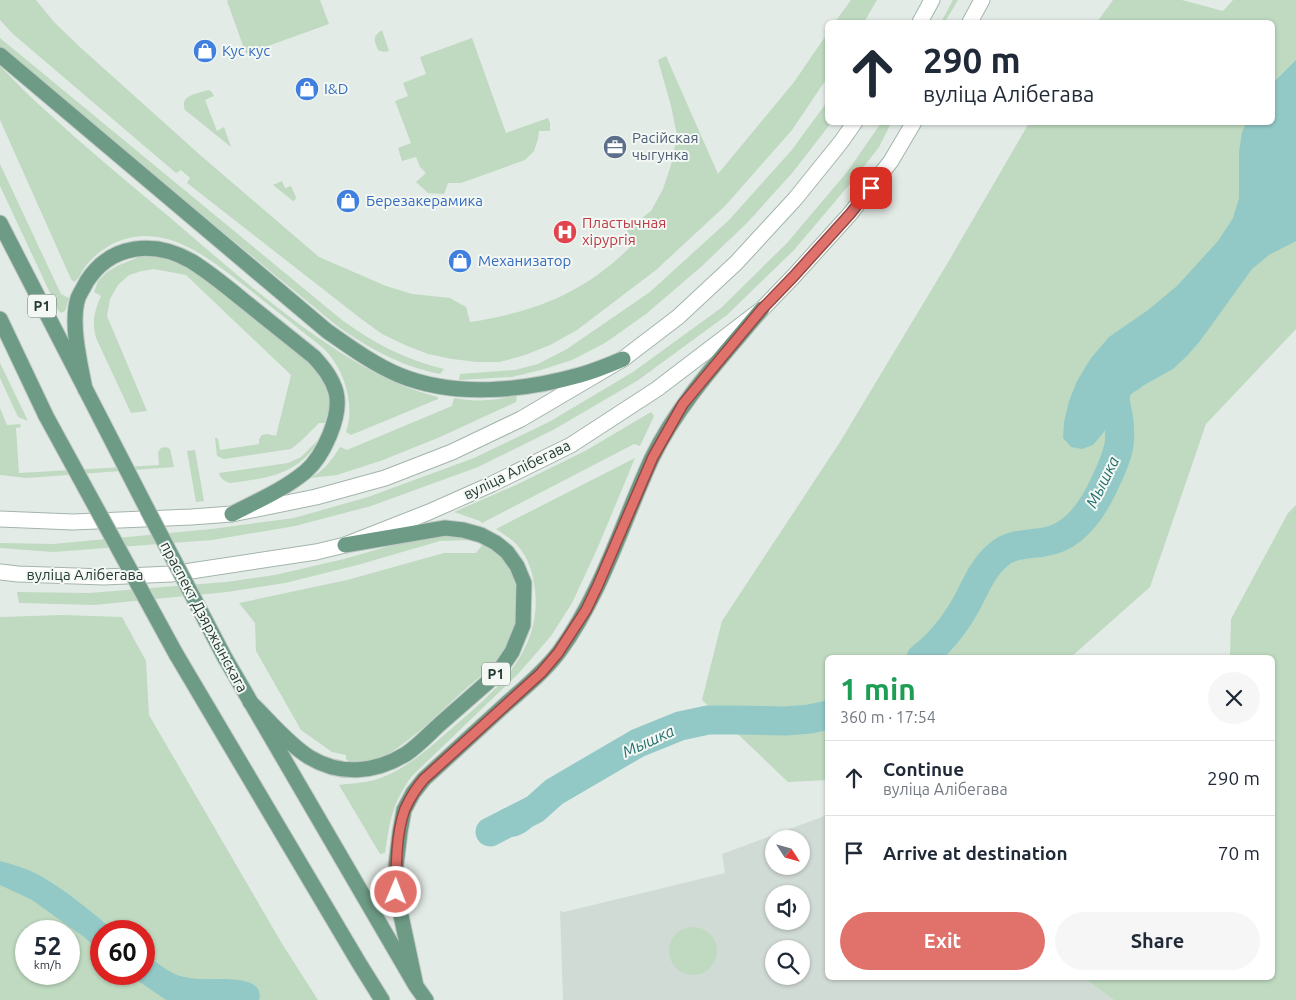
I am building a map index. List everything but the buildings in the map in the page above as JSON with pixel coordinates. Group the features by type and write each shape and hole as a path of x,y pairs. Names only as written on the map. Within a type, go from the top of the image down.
{"main road":[{"path":"921,20 932,0"},
{"path":"971,20 982,0"},
{"path":"0,55 328,331 357,352 400,376 445,387 475,391 512,389 580,375 623,359"},
{"path":"0,519 73,522 232,514 316,497 385,478 452,452 521,418 623,359 678,317 736,264 795,199 853,125"},
{"name":"вуліца Алібегава","path":"0,572 104,577 171,574 316,552 345,545 492,484 571,445 657,389 762,309 850,214 892,161 912,125"},
{"name":"праспект Дзяржынскага","path":"0,223 225,658 416,986 426,1000"},
{"path":"85,389 76,341 78,299 94,271 106,260 122,251 140,248 170,252 189,260 210,274 314,357 333,382 336,395 332,429 325,446 317,459 293,481 273,494 232,514"},
{"path":"416,986 396,892 396,864 404,810 413,793 424,779 541,673 558,653 586,610 653,457 669,427 683,404 762,309"},
{"path":"0,319 46,416 176,654 382,1000"},
{"name":"Р1","path":"250,702 294,746 317,762 333,768 350,771 371,768 389,763 407,754 489,681 512,652 523,625 524,583 517,566 507,552 496,542 463,530 445,528 345,545"}],"shaded area":[{"path":"825,816 825,980 1087,980 1114,1000 563,1000 560,911 564,912 725,873 722,854 765,838 765,875 810,875 810,830 787,830"}],"green space":[{"path":"0,0 36,0 54,22 81,48 199,154 319,257 386,286 412,294 450,298 466,307 470,322 494,318 539,306 559,297 598,275 634,243 627,230 651,211 663,189 671,165 677,135 658,60 666,56 718,174 794,82 825,37 825,81 792,130 725,206 656,270 577,330 550,345 500,362 477,362 428,354 382,334 187,183 190,178 181,170 176,173 13,34 0,20"},
{"path":"320,0 329,24 246,54 227,1"},
{"path":"851,0 877,0 865,20 836,20"},
{"path":"953,0 958,0 946,20 942,20"},
{"path":"1113,0 1182,0 1223,11 1233,0 1296,0 1296,329 1206,424 1150,587 1073,655 825,655 825,780 788,782 702,700 722,621 840,442 1028,125 1275,125 1275,20 1098,20"},
{"path":"382,30 389,51 378,50 376,44 375,37"},
{"path":"0,38 342,320 390,350 416,361 444,369 440,374 425,371 398,361 373,349 336,325 0,49"},
{"path":"472,38 506,133 548,118 550,131 539,131 534,151 525,160 461,183 448,183 444,194 428,193 416,182 426,173 420,167 416,157 402,161 398,148 411,143 395,101 408,96 403,83 426,74 420,57"},
{"path":"0,66 34,100 91,151 295,321 328,345 381,376 438,397 438,399 351,435 346,432 349,422 347,390 339,370 326,351 220,267 204,256 170,240 152,236 133,237 114,243 91,260 74,282 0,120"},
{"path":"208,90 214,96 205,100 217,131 224,127 231,147 185,110 184,105 187,98"},
{"path":"825,105 825,125 829,125 793,172 747,223 702,266 646,314 605,343 572,360 512,377 459,380 460,374 515,370 538,364 567,349 650,292 729,220 791,151"},
{"path":"880,125 890,125 879,147 794,250 727,315 637,381 553,430 478,467 371,506 295,526 212,540 53,552 0,548 0,543 53,544 212,529 294,518 368,497 474,458 549,422 633,372 721,308 787,243 847,172"},
{"path":"0,164 61,294 69,298 65,311 61,313 0,186"},
{"path":"282,181 285,188 291,186 296,197 295,200 293,201 273,185"},
{"path":"152,256 174,262 194,272 304,356 320,375 329,396 329,409 325,423 319,423 291,449 224,459 217,456 215,438 218,439 220,450 259,444 259,439 262,435 276,436 291,375 186,275 154,269 129,275 118,285 110,299 107,316 147,411 131,413 96,338 94,317 101,296 94,292 98,281 107,272 139,257"},
{"path":"0,363 28,421 18,417 0,378"},
{"path":"517,395 516,402 440,437 383,460 337,475 310,478 327,465 340,447 347,450 452,406 454,398 486,400"},
{"path":"0,408 7,425 20,424 21,427 16,428 19,473 159,465 158,452 161,448 166,447 170,449 174,467 27,478 0,475"},
{"path":"651,412 654,416 640,446 634,444 482,523 454,512 516,485 585,451"},
{"path":"320,438 303,460 281,472 257,479 230,483 223,479 219,473 288,463 301,457"},
{"path":"195,450 204,501 196,502 187,451"},
{"path":"635,458 598,547 572,603 551,636 519,673 412,776 396,804 390,822 385,853 380,854 339,785 378,779 402,768 419,756 483,701 498,685 523,652 531,633 535,613 535,590 530,566 525,555 517,545 496,529"},
{"path":"1296,505 1296,1000 1114,1000 1087,980 1275,980 1275,655 1230,655 1231,619 1288,513"},
{"path":"451,534 472,540 440,541 361,564 285,583 227,592 94,605 19,603 17,592 89,593 226,582 275,575 344,559 424,536"},
{"path":"483,544 500,555 508,564 515,583 517,600 516,617 509,641 491,667 423,728 397,748 376,760 350,762 346,759 346,755 332,752 301,730 256,651 255,623 239,603 347,580 444,553 476,553"},
{"path":"62,615 122,617 146,661 149,715 281,942 318,1000 0,1000 0,617"},
{"path":"693,927 702,929 710,934 715,942 717,951 715,960 710,968 702,973 693,975 684,973 676,968 671,960 669,951 671,942 676,934 684,929"}],"water":[{"path":"1296,60 1296,241 1269,255 1252,269 1187,356 1173,369 1137,389 1123,401 1110,418 1104,432 1093,445 1082,449 1071,447 1063,438 1064,422 1069,401 1077,381 1091,358 1109,337 1148,310 1177,286 1218,241 1233,218 1239,198 1239,152 1242,132 1245,125 1275,125 1275,81"},
{"path":"549,789 555,794 543,808 536,822 529,830 520,835 506,837 501,835 494,839 487,828 494,823 497,813 505,808 524,803 542,791"},
{"path":"0,861 37,874 57,886 101,920 90,920 90,942 80,934 80,920 60,920 32,900 0,885"},
{"path":"155,961 180,976 194,979 239,980 255,986 259,992 259,1000 166,1000 144,985 155,985"}],"waterway":[{"name":"Мышка","path":"924,655 954,624 985,570 998,555 1014,546 1054,540 1063,536 1078,524 1091,509 1109,475 1119,445 1120,434 1116,392 1121,383 1131,377"},
{"name":"Мышка","path":"490,832 535,809 554,792 638,743 680,726 708,720 786,721 825,716"}],"place":[{"name":"Кус кус","path":"205,51"},
{"name":"I&D","path":"307,89"},
{"name":"Расійская чыгунка","path":"615,147"},
{"name":"Березакерамика","path":"348,201"},
{"name":"Пластычная хірургія","path":"565,232"},
{"name":"Механизатор","path":"460,261"}],"route":[{"path":"396,892 396,864 400,832 404,810 413,793 424,779 541,673 558,653 586,610 653,457 683,404 762,309 850,214 871,188"}]}
